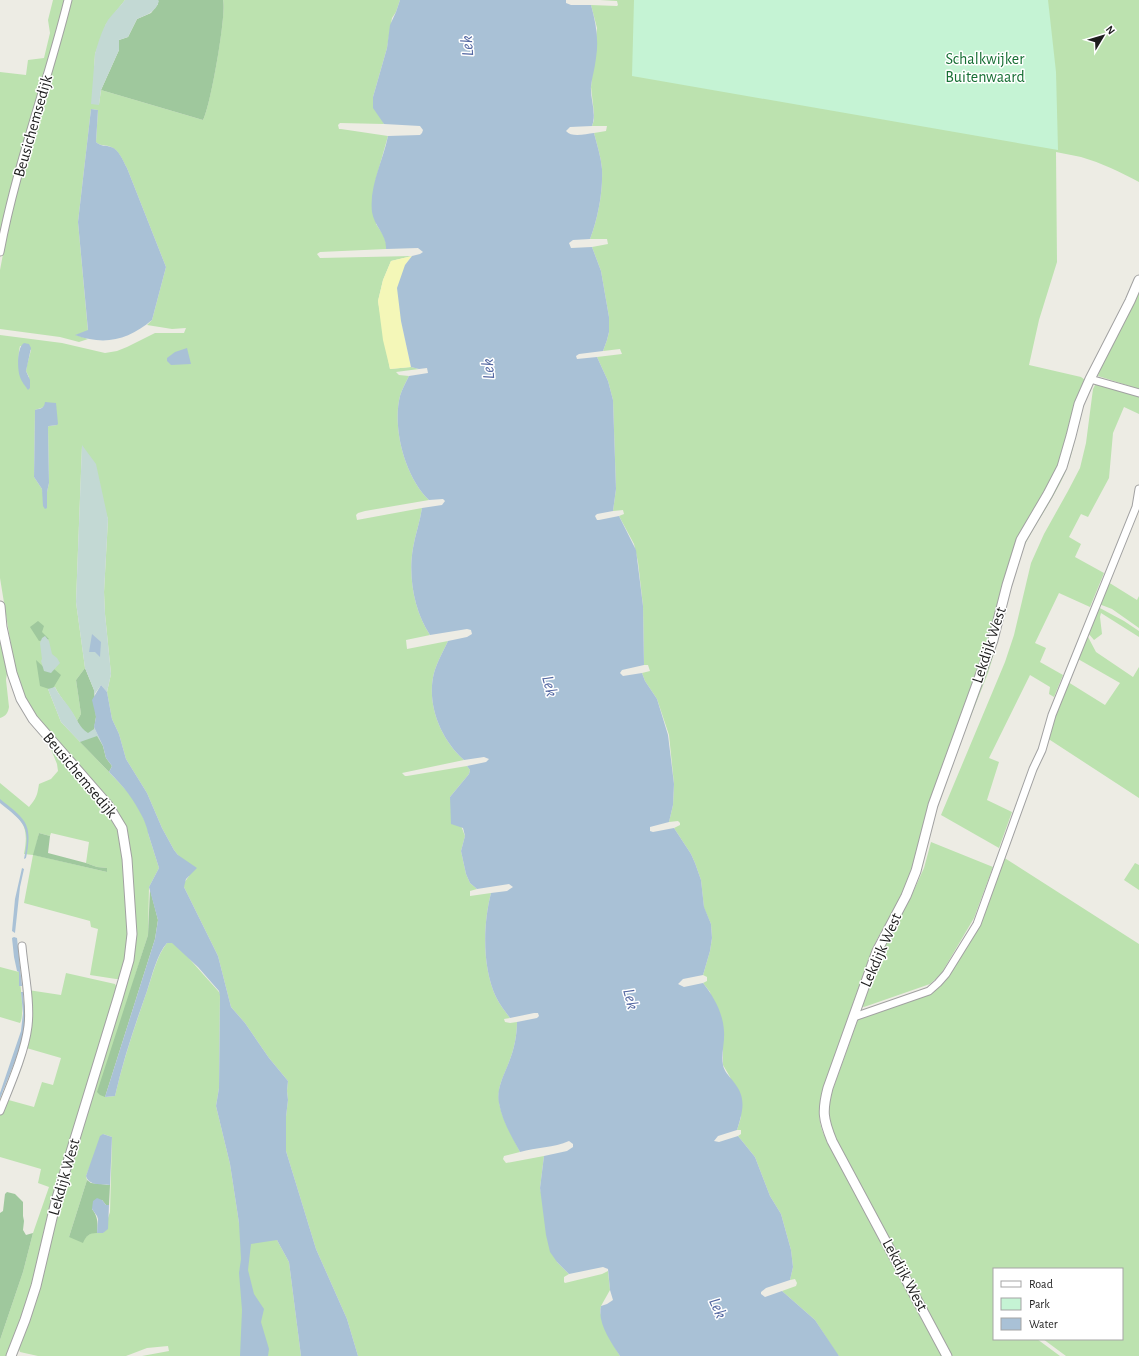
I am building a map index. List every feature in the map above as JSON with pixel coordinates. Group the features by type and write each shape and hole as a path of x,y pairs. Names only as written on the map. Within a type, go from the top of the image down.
{"street":[{"name":"Beusichemsedijk","path":"0,252 22,158 58,40 68,0"},
{"name":"Lekdijk West","path":"948,1356 832,1141 824,1117 824,1104 877,951 906,896 916,871 933,805 993,640 1007,585 1021,540 1062,467 1079,404 1139,280"},
{"path":"1090,379 1139,393"},
{"name":"Lekdijk West","path":"854,1017 929,991 946,974 977,924 1030,776 1042,750 1052,715 1136,507 1139,490"},
{"name":"Beusichemsedijk","path":"0,606 2,627 12,673 21,699 33,719 108,805 122,828 126,853 132,934 129,960 118,998"},
{"path":"0,1111 22,1050 28,1025 22,946"},
{"name":"Lekdijk West","path":"11,1356 36,1286 56,1201 118,998"}],"green space":[{"path":"53,0 66,0 0,243 0,72 26,75 28,60 44,58 50,33 48,20"},
{"path":"71,0 125,0 106,24 95,54 94,70 99,104 101,90 203,120 210,98 217,60 223,22 223,0 400,0 396,12 392,18 387,48 373,97 384,124 340,123 338,125 339,129 388,136 375,182 376,224 384,236 386,249 320,252 317,254 320,258 412,256 391,261 383,280 378,301 390,369 411,367 419,369 396,372 399,375 409,376 400,396 398,409 399,437 402,451 413,479 429,500 365,511 356,515 357,520 422,508 413,548 411,570 416,604 424,626 430,635 406,640 407,649 448,641 434,673 432,697 437,721 442,732 448,742 464,760 402,773 407,776 467,766 470,770 469,774 450,797 465,836 461,851 466,874 470,883 477,889 470,891 470,896 491,893 486,918 485,945 491,985 496,997 510,1018 504,1019 505,1022 517,1022 514,1047 501,1084 499,1098 505,1122 520,1152 504,1156 503,1159 506,1163 544,1156 540,1188 557,1262 569,1274 564,1277 564,1282 602,1274 608,1271 610,1290 601,1306 600,1312 610,1339 620,1356 358,1356 347,1319 316,1249 286,1151 288,1081 269,1058 245,1023 231,1007 218,956 184,887 184,883 189,876 162,828 147,793 126,759 119,734 112,719 107,692 111,674 104,592 108,519 82,446 76,602 85,668 76,680 81,714 77,721 55,687 48,689 61,722 129,793 139,808 148,828 148,833 159,868 149,887 148,935 135,976 105,1097 115,1096 130,1043 155,966 163,948 167,943 173,943 186,955 220,994 219,1088 216,1106 230,1164 239,1223 277,1240 289,1262 301,1356 142,1356 169,1351 168,1346 147,1348 126,1356 38,1356 20,1352 18,1346 42,1281 59,1202 133,954 125,832 34,716 27,705 15,670 0,578 0,335 62,343 105,353 117,351 127,347 155,333 184,333 186,328 172,329 147,325 152,320 166,267 127,168 119,153 114,148 96,142 98,110 91,109 78,222 88,331 76,335 88,339 79,342 60,337 0,329 0,270 11,212","holes":["20,346 31,350 26,371 29,377 27,388 19,362","44,407 57,425 48,427 49,483 47,492 47,508 42,489 34,477 35,410","103,1134 112,1137 110,1212 103,1233 91,1233 86,1237 69,1237 87,1180 86,1176"]},
{"path":"600,0 1139,0 1139,182 1096,162 1081,157 1056,152 1057,262 1039,320 1029,365 1081,377 1085,380 1078,427 1069,462 1059,485 1027,541 1016,565 998,640 988,673 938,799 905,891 873,947 822,1091 820,1102 820,1124 824,1135 942,1356 839,1356 837,1354 815,1320 782,1291 796,1286 797,1283 795,1279 790,1280 793,1267 791,1250 781,1214 770,1196 755,1157 738,1136 741,1134 741,1130 737,1130 741,1117 730,1077 723,1065 723,1050 710,992 703,983 707,981 707,977 703,975 710,951 712,938 711,924 704,908 701,880 695,863 691,854 674,828 680,825 680,823 678,821 669,822 673,805 674,784 669,735 657,699 645,681 642,673 650,671 648,665 644,665 643,606 638,562 634,544 619,516 624,514 623,510 613,511 616,489 613,400 608,381 597,357 622,354 620,349 603,351 609,332 609,317 601,271 592,247 608,244 607,239 590,239 602,187 601,160 594,133 606,131 607,126 592,126 594,113 591,87 597,28 591,5 618,5 617,1"},
{"name":"Schalkwijker Buitenwaard","path":"634,0 1048,0 1056,72 1058,150 632,76"},
{"path":"1139,290 1139,389 1098,376 1103,362"},
{"path":"1096,383 1139,394 1139,414 1124,407 1113,433 1109,478 1088,517 1081,514 1069,537 1081,544 1075,557 1104,573 1090,607 1059,593 1035,643 1046,648 1040,662 1063,675 1054,697 1049,694 1050,687 1030,675 989,758 999,762 987,800 1012,812 999,848 941,815 1005,662 1014,635 1031,563 1044,534 1080,468 1086,443 1093,389"},
{"path":"1108,582 1137,600 1139,596 1139,628 1112,609 1099,604"},
{"path":"1098,607 1139,631 1139,637 1101,613 1102,634 1094,640 1088,633"},
{"path":"0,625 8,666 6,680 9,707 6,714 0,718"},
{"path":"1087,635 1096,652 1133,677 1139,667 1139,798 1047,738 1068,682 1105,705 1120,683 1078,659"},
{"path":"48,742 109,811 120,837 129,927 127,953 119,979 90,975 98,929 91,927 90,921 24,903 33,855 24,854 26,835 22,823 0,802 0,783 29,807 34,801 39,784 51,779 58,771 57,764","holes":["39,833 50,836 51,833 89,842 86,863 97,867 107,868 107,872 34,855"]},
{"path":"931,842 993,867 974,918 941,974 930,984 864,1007 861,1006 879,954 914,890 924,868"},
{"path":"1003,857 1139,944 1139,1356 1066,1356 1044,1340 1123,1340 1123,1268 993,1268 993,1340 1038,1340 1060,1356 951,1356 829,1128 827,1106 858,1019 932,991 956,964"},
{"path":"1135,863 1139,865 1139,890 1124,880"},
{"path":"0,967 19,972 22,1006 20,1023 0,1017"},
{"path":"66,973 115,984 118,990 33,1287 8,1356 0,1356 0,1340 23,1272 33,1233 49,1187 38,1183 41,1169 0,1157 0,1111 5,1099 34,1107 42,1082 53,1085 61,1058 23,1047 28,990 61,995"}],"shaded area":[{"path":"125,0 159,1 156,8 137,19 128,37 119,40 119,50 101,90 99,105 91,104 95,54 99,41 108,20"},
{"path":"158,0 223,0 223,23 217,61 210,98 203,120 101,90 119,50 119,40 128,37 137,19 151,13 158,4"},
{"path":"82,445 96,464 108,519 104,592 111,674 107,692 101,685 94,695 94,690 85,668 76,602"},
{"path":"38,621 44,626 42,632 49,639 39,641 30,627"},
{"path":"45,636 49,641 52,654 60,663 51,673 44,671 41,661 40,643 42,638"},
{"path":"36,660 49,672 54,669 61,675 52,690 40,686"},
{"path":"85,668 94,690 96,717 94,729 103,746 106,758 112,766 109,772 80,742 80,726 77,721 81,714 76,680"},
{"path":"55,687 82,728 88,733 94,729 94,727 103,746 97,736 80,742 61,722 48,689"},
{"path":"39,833 50,836 48,853 97,867 107,868 107,872 33,855"},
{"path":"150,889 158,920 155,939 105,1097 97,1092 148,935"},
{"path":"87,1180 91,1183 110,1185 109,1205 106,1205 102,1200 92,1209 97,1220 97,1233 88,1235 83,1243 69,1237"},
{"path":"7,1192 15,1194 23,1202 23,1230 26,1235 33,1233 23,1272 0,1340 0,1213 3,1211 5,1194"}],"sand":[{"path":"412,256 405,265 401,321 411,367 390,369 383,340 378,301 383,280 391,261"}],"water":[{"name":"Lek","path":"400,0 566,0 566,3 571,5 591,5 596,25 597,38 596,62 591,86 594,116 592,126 570,127 566,131 575,135 594,133 602,169 602,187 598,214 590,239 573,240 569,243 571,248 592,247 601,271 609,317 609,332 603,351 579,354 576,356 577,359 597,357 608,381 613,400 616,489 613,511 597,514 595,516 597,520 599,520 619,516 636,550 643,606 644,665 622,670 620,673 623,676 642,673 645,681 657,699 668,735 674,784 673,805 669,822 650,827 650,831 653,832 674,828 691,854 695,863 701,880 704,907 711,924 712,938 710,951 703,975 683,979 678,984 684,987 703,983 711,994 722,1018 724,1035 722,1057 724,1067 737,1087 742,1099 742,1110 737,1130 718,1136 714,1141 719,1142 738,1136 755,1157 770,1196 781,1214 791,1250 793,1267 790,1280 766,1288 761,1292 761,1294 765,1297 782,1291 815,1320 839,1356 620,1356 603,1326 600,1312 601,1306 613,1300 610,1290 608,1269 603,1267 569,1274 557,1262 550,1252 546,1235 540,1188 544,1156 567,1151 573,1147 573,1144 569,1141 557,1145 520,1152 502,1116 498,1098 501,1082 514,1047 517,1022 537,1018 539,1016 538,1013 534,1013 510,1018 496,997 491,985 486,959 485,932 488,905 491,893 507,891 513,887 509,884 477,889 470,883 466,874 461,851 465,836 463,828 451,824 450,797 469,774 470,770 467,766 486,762 489,759 484,757 464,760 448,742 442,732 434,709 432,685 434,673 448,641 467,637 472,634 471,630 467,629 430,635 424,626 416,604 411,570 414,543 422,508 442,505 445,501 443,499 429,500 413,479 402,451 399,437 398,409 403,388 409,376 428,373 427,368 419,369 411,367 401,321 397,288 405,265 412,256 423,252 418,248 386,249 385,239 375,222 372,212 374,183 388,136 420,135 423,130 420,126 384,124 373,108 373,97 387,48 390,25"},
{"path":"91,109 98,110 96,142 100,145 114,148 119,153 127,168 166,267 152,320 143,327 125,336 106,340 96,340 75,335 88,330 78,222"},
{"path":"24,343 29,344 31,348 26,371 30,380 30,388 28,390 22,382 18,369 19,353"},
{"path":"187,348 191,364 171,365 167,361 167,358 175,352"},
{"path":"45,402 56,403 58,424 48,427 49,483 47,492 47,508 45,509 43,506 42,489 34,477 35,410 43,407"},
{"path":"92,634 101,642 100,657 95,652 89,652"},
{"path":"101,685 107,692 112,719 119,734 126,759 147,793 162,828 178,855 197,868 186,879 184,887 218,956 231,1007 245,1023 269,1058 288,1081 286,1151 316,1249 347,1319 358,1356 301,1356 289,1262 277,1240 251,1244 248,1270 254,1294 264,1309 261,1322 269,1349 268,1356 240,1356 242,1310 239,1273 241,1259 239,1223 230,1164 216,1106 219,1088 220,996 219,991 198,967 172,943 167,943 163,948 155,966 122,1069 115,1096 105,1097 155,939 158,920 149,887 159,868 143,818 136,805 120,783 109,772 112,766 106,758 103,746 94,727 96,717 92,700"},
{"path":"0,799 16,812 28,829 28,846 26,858 24,859 27,840 24,826 0,803"},
{"path":"22,868 24,869 20,887 15,933 12,931 15,899"},
{"path":"12,938 17,938 22,986 19,986 19,972 17,971 14,957"},
{"path":"21,992 23,992 25,1015 24,1032 15,1061 0,1099 0,1093 21,1031 23,1013"},
{"path":"103,1134 112,1137 110,1185 93,1183 86,1176 100,1136"},
{"path":"97,1198 102,1200 106,1205 109,1205 108,1229 103,1233 97,1233 98,1219 92,1209 93,1201"}]}
